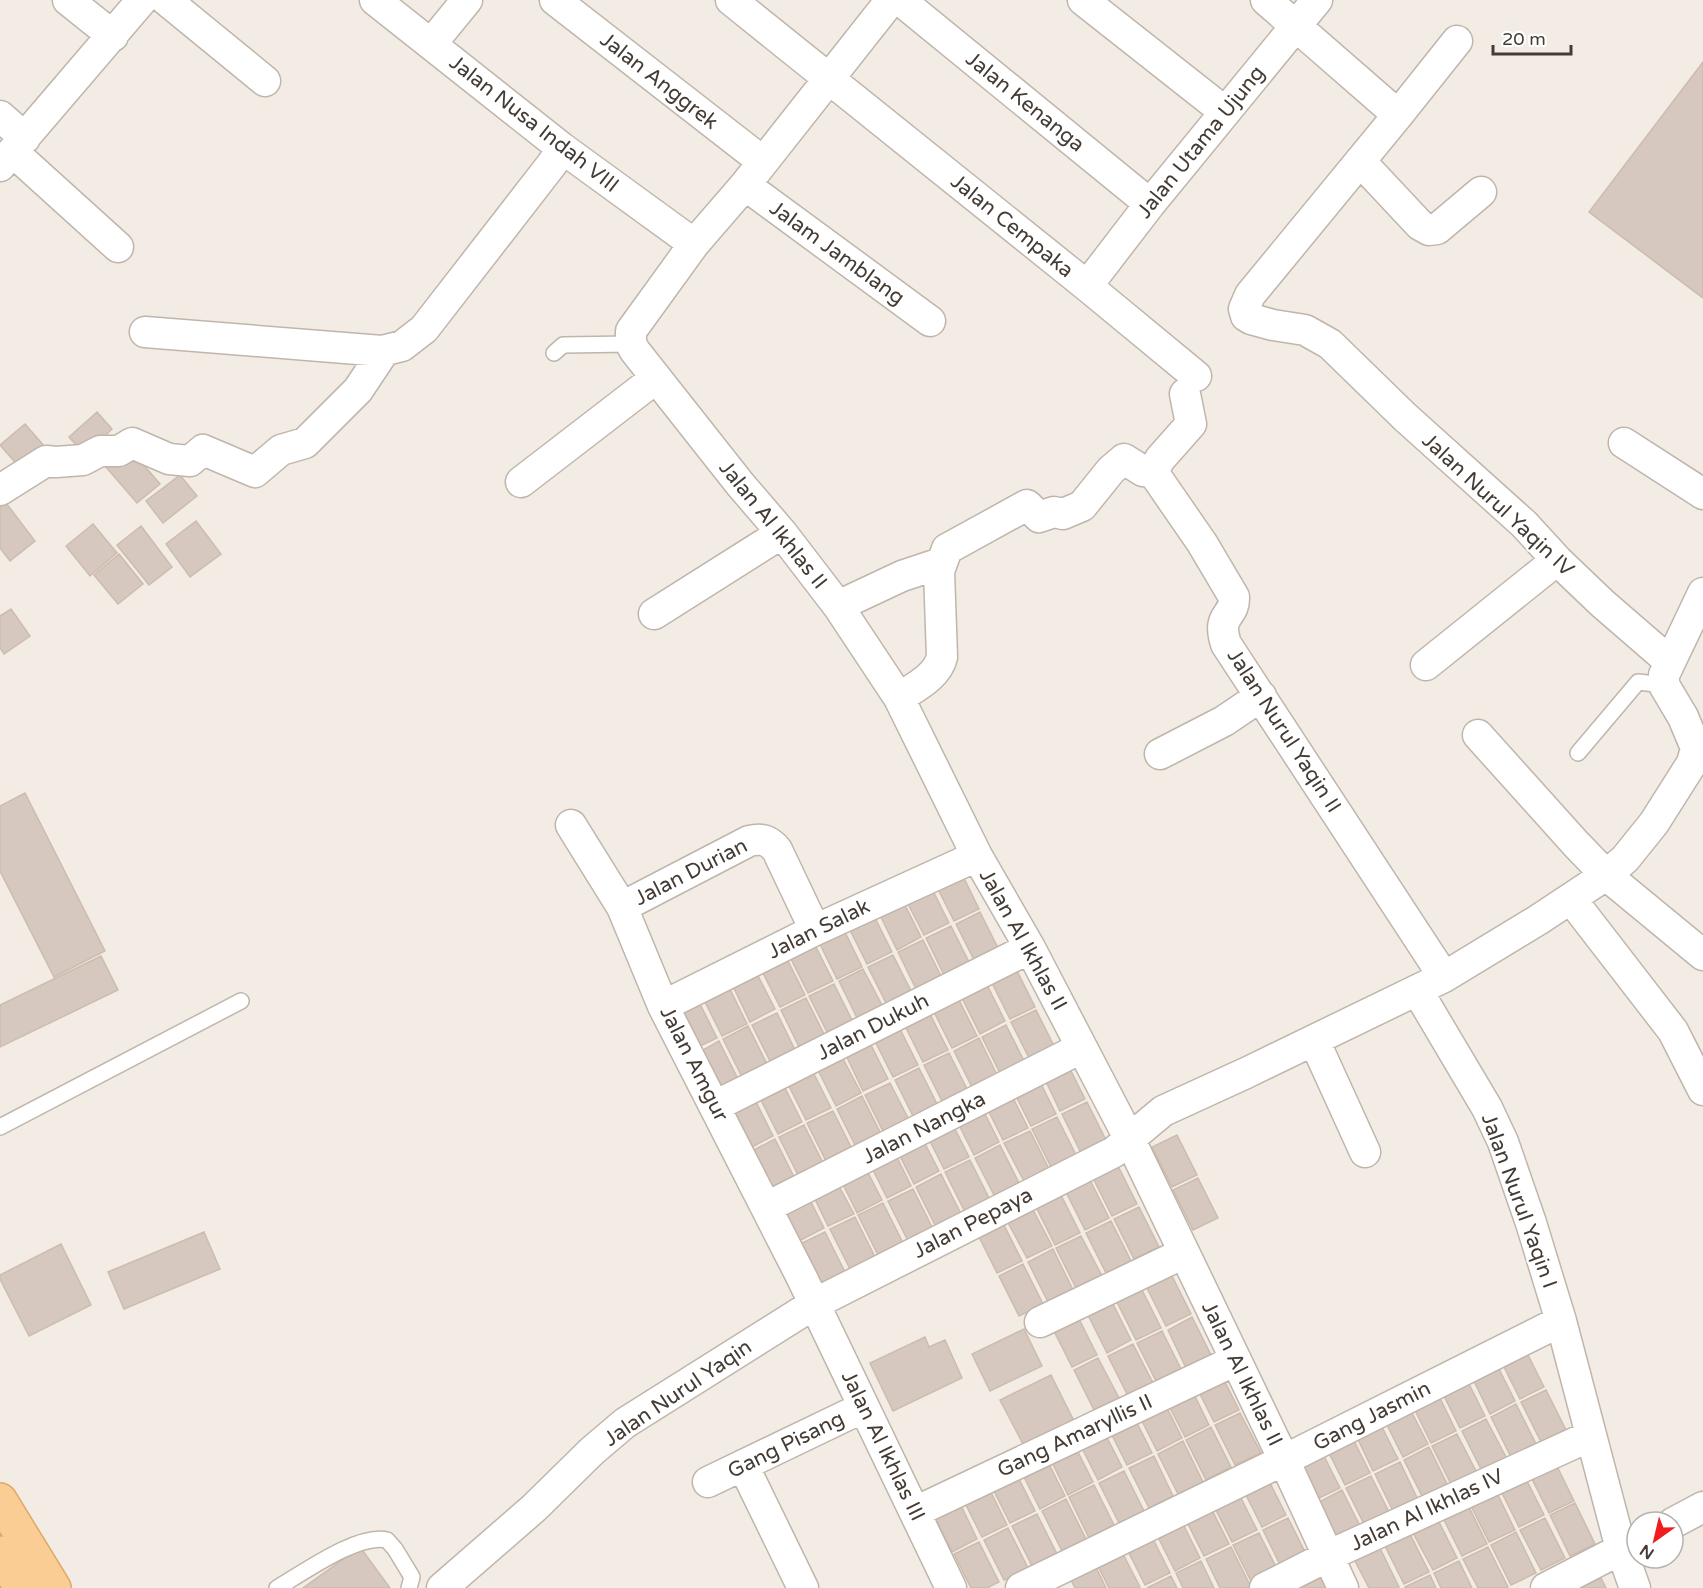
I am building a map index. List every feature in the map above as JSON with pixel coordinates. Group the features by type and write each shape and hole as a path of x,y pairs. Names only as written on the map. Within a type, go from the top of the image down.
{"main road":[{"path":"0,1500 54,1588"},
{"path":"0,1553 21,1588"}],"street":[{"path":"68,0 113,36"},
{"path":"13,152 142,0"},
{"path":"166,0 265,81"},
{"name":"Jalan Nusa Indah VIII","path":"375,0 562,148 694,244"},
{"path":"431,44 467,0"},
{"name":"Jalan Anggrek","path":"555,0 753,173"},
{"name":"Jalan Cempaka","path":"731,0 1087,286 1190,385 1191,424 1160,459 1153,472"},
{"path":"631,341 631,331 694,244 891,0"},
{"name":"Jalan Kenanga","path":"900,0 1150,204"},
{"path":"1083,0 1225,112"},
{"path":"1266,0 1398,115"},
{"name":"Jalan Utama Ujung","path":"1087,286 1150,204 1317,0"},
{"path":"1457,41 1360,161 1420,225 1429,230 1437,229 1481,192"},
{"path":"0,116 13,152 118,247"},
{"path":"145,332 384,351 402,346 424,329 562,148"},
{"name":"Jalan Nurul Yaqin IV","path":"1360,161 1250,294 1244,309 1246,316 1273,325 1305,330 1330,344 1404,417 1524,524 1557,560 1602,603 1666,673"},
{"name":"Jalam Jamblang","path":"753,173 930,321"},
{"name":"Jalan Al Ikhlas II","path":"631,341 634,351 782,533 838,606 899,698 977,856 1030,948 1130,1140 1343,1588"},
{"path":"0,490 46,461 83,460 100,451 119,451 132,443 168,459 190,461 202,450 255,472 280,450 305,443 358,390 384,351"},
{"path":"521,482 656,378"},
{"path":"1624,442 1703,494"},
{"path":"899,698 935,672 940,665 942,657 939,582 941,563 947,549 1027,506 1039,517 1054,513 1063,514 1082,506 1111,470 1124,459 1143,471 1153,472"},
{"name":"Jalan Nurul Yaqin II","path":"1153,472 1202,543 1234,597 1234,603 1223,622 1226,644 1377,871 1437,966"},
{"path":"654,614 782,533"},
{"path":"1426,665 1557,560"},
{"path":"838,606 902,576 941,563"},
{"path":"1666,673 1703,593"},
{"name":"Jalan Pepaya","path":"814,1304 1114,1152 1162,1111 1417,990 1437,966 1500,945 1606,875 1625,859 1654,823 1692,763 1696,748 1666,673"},
{"path":"1160,754 1224,721 1261,696"},
{"path":"1478,735 1606,875 1703,955"},
{"name":"Jalan Amgur","path":"571,825 622,907 663,1006 767,1207 814,1304"},
{"name":"Jalan Durian","path":"622,907 749,841 761,839 777,850 814,930"},
{"name":"Jalan Salak","path":"663,1006 814,930 977,856"},
{"path":"1571,899 1673,1031 1703,1090"},
{"name":"Jalan Dukuh","path":"715,1106 1030,948"},
{"name":"Jalan Nurul Yaqin I","path":"1417,990 1487,1108 1503,1142 1561,1321 1590,1436 1625,1534"},
{"path":"1314,1040 1365,1152"},
{"name":"Jalan Nangka","path":"767,1207 1081,1048"},
{"path":"1040,1322 1184,1253"},
{"name":"Jalan Al Ikhlas III","path":"814,1304 951,1588"},
{"name":"Jalan Nurul Yaqin","path":"442,1588 534,1508 592,1451 625,1423 814,1304"},
{"name":"Gang Jasmin","path":"1021,1588 1284,1460 1561,1321"},
{"name":"Gang Amaryllis II","path":"915,1512 1236,1360"},
{"name":"Gang Pisang","path":"708,1482 864,1407"},
{"name":"Jalan Al Ikhlas IV","path":"1265,1588 1328,1556 1590,1436"},
{"path":"743,1465 803,1588"},
{"path":"1685,1516 1703,1507"},
{"path":"1546,1588 1625,1547"},
{"name":"Jalan Nurul Yaqin I","path":"1632,1570 1635,1588"}],"lane":[{"path":"554,353 563,345 631,341"},
{"path":"1578,753 1638,682 1666,673"},
{"path":"0,1127 241,1001"},
{"path":"277,1588 349,1546 374,1538 387,1540 395,1549 412,1577 410,1588"}],"building":[{"path":"1703,62 1703,298 1589,212"},
{"path":"97,412 112,429 85,455 69,437"},
{"path":"25,424 45,447 21,469 0,445"},
{"path":"129,448 160,484 137,503 106,467"},
{"path":"180,475 197,496 163,523 146,501"},
{"path":"0,495 35,541 10,561 0,548"},
{"path":"196,521 221,554 190,577 166,544"},
{"path":"93,524 117,553 90,576 66,546"},
{"path":"141,526 172,567 149,585 117,545"},
{"path":"119,554 143,584 118,604 94,575"},
{"path":"11,609 30,636 4,654 0,648 0,616"},
{"path":"25,793 105,951 54,977 0,871 0,806"},
{"path":"959,868 979,909 954,921 934,881"},
{"path":"929,883 949,923 924,935 904,896"},
{"path":"901,897 921,937 897,950 877,909"},
{"path":"872,912 892,952 867,964 847,924"},
{"path":"980,912 1000,952 976,964 956,924"},
{"path":"842,926 862,967 837,979 817,938"},
{"path":"951,926 971,966 946,979 926,938"},
{"path":"923,940 943,980 918,993 898,952"},
{"path":"813,941 833,981 808,993 788,953"},
{"path":"785,955 805,995 780,1007 760,967"},
{"path":"893,955 913,995 888,1007 868,967"},
{"path":"101,956 118,990 0,1047 0,1005"},
{"path":"1015,967 1035,1007 1010,1019 990,979"},
{"path":"863,969 884,1009 859,1022 839,981"},
{"path":"755,970 775,1009 750,1022 731,982"},
{"path":"985,981 1005,1021 980,1034 960,994"},
{"path":"727,983 747,1024 722,1036 702,996"},
{"path":"834,984 854,1024 829,1036 809,996"},
{"path":"957,996 977,1036 952,1048 932,1008"},
{"path":"697,998 717,1038 692,1050 672,1010"},
{"path":"806,998 826,1038 801,1051 781,1010"},
{"path":"928,1010 948,1050 923,1062 903,1022"},
{"path":"1036,1010 1056,1050 1031,1062 1011,1022"},
{"path":"777,1013 796,1052 772,1065 752,1025"},
{"path":"898,1025 918,1065 893,1077 873,1037"},
{"path":"1006,1025 1026,1065 1002,1077 982,1037"},
{"path":"748,1026 768,1066 743,1079 723,1039"},
{"path":"979,1038 999,1079 974,1091 954,1051"},
{"path":"868,1039 888,1079 863,1091 844,1051"},
{"path":"719,1041 739,1081 716,1093 696,1054"},
{"path":"840,1053 861,1093 836,1106 816,1066"},
{"path":"949,1053 969,1093 944,1105 924,1065"},
{"path":"1065,1059 1085,1099 1060,1111 1041,1071"},
{"path":"811,1068 831,1108 806,1120 786,1080"},
{"path":"919,1068 939,1108 915,1120 895,1080"},
{"path":"1036,1074 1056,1114 1031,1126 1011,1086"},
{"path":"782,1082 802,1122 778,1134 758,1094"},
{"path":"890,1083 910,1122 885,1135 865,1095"},
{"path":"1008,1088 1028,1128 1003,1140 983,1100"},
{"path":"753,1096 773,1136 748,1149 728,1109"},
{"path":"862,1096 882,1136 857,1149 837,1109"},
{"path":"979,1102 999,1142 974,1155 954,1115"},
{"path":"1087,1102 1107,1142 1082,1155 1062,1114"},
{"path":"833,1111 853,1151 827,1163 807,1123"},
{"path":"949,1117 969,1157 944,1169 924,1129"},
{"path":"1057,1117 1077,1157 1052,1169 1032,1129"},
{"path":"804,1125 824,1165 799,1177 779,1137"},
{"path":"1030,1131 1050,1171 1025,1183 1004,1143"},
{"path":"919,1132 939,1171 914,1184 894,1144"},
{"path":"1177,1135 1197,1175 1172,1187 1152,1147"},
{"path":"775,1139 795,1179 770,1192 750,1152"},
{"path":"891,1145 911,1186 887,1198 867,1158"},
{"path":"1000,1145 1020,1185 995,1197 975,1158"},
{"path":"970,1160 990,1200 965,1212 945,1172"},
{"path":"862,1161 882,1200 857,1213 838,1174"},
{"path":"1117,1164 1137,1204 1112,1216 1092,1176"},
{"path":"941,1174 961,1214 936,1227 916,1187"},
{"path":"834,1177 854,1214 828,1226 810,1189"},
{"path":"1089,1178 1109,1218 1085,1230 1065,1190"},
{"path":"1198,1178 1218,1218 1193,1230 1173,1190"},
{"path":"913,1189 933,1229 908,1241 888,1201"},
{"path":"806,1192 824,1228 799,1241 780,1205"},
{"path":"1060,1193 1080,1233 1055,1245 1035,1205"},
{"path":"883,1203 903,1243 878,1255 858,1215"},
{"path":"1031,1206 1052,1246 1027,1258 1006,1219"},
{"path":"1139,1207 1159,1247 1134,1259 1114,1219"},
{"path":"855,1217 875,1257 850,1269 830,1229"},
{"path":"1002,1221 1022,1261 997,1273 977,1233"},
{"path":"1111,1221 1131,1261 1106,1273 1086,1233"},
{"path":"204,1232 220,1269 124,1309 108,1272"},
{"path":"825,1232 845,1272 821,1284 800,1244"},
{"path":"1081,1236 1102,1276 1076,1288 1056,1248"},
{"path":"61,1244 91,1305 29,1336 0,1275"},
{"path":"1053,1249 1073,1290 1048,1302 1028,1262"},
{"path":"1023,1264 1043,1304 1019,1316 999,1276"},
{"path":"1171,1274 1191,1314 1166,1326 1146,1286"},
{"path":"1141,1288 1161,1328 1136,1340 1116,1300"},
{"path":"1111,1300 1131,1340 1107,1353 1087,1313"},
{"path":"1077,1315 1097,1355 1072,1367 1052,1327"},
{"path":"1192,1317 1212,1357 1187,1370 1168,1330"},
{"path":"1024,1329 1042,1366 990,1391 972,1354"},
{"path":"1162,1331 1182,1371 1157,1383 1137,1343"},
{"path":"925,1337 929,1347 945,1340 962,1378 893,1411 870,1363"},
{"path":"1133,1344 1153,1383 1128,1396 1108,1356"},
{"path":"1524,1347 1544,1387 1520,1399 1500,1359"},
{"path":"1098,1358 1119,1398 1094,1410 1074,1370"},
{"path":"1495,1361 1515,1401 1490,1414 1470,1373"},
{"path":"1219,1370 1239,1410 1214,1422 1194,1382"},
{"path":"1051,1375 1074,1421 1024,1446 1000,1400"},
{"path":"1465,1376 1485,1416 1460,1428 1440,1388"},
{"path":"1189,1384 1209,1425 1185,1437 1164,1396"},
{"path":"1436,1390 1456,1431 1431,1443 1411,1402"},
{"path":"1546,1390 1566,1430 1541,1442 1521,1402"},
{"path":"1162,1398 1182,1438 1157,1451 1137,1411"},
{"path":"1516,1404 1536,1444 1511,1457 1491,1417"},
{"path":"1408,1405 1428,1444 1403,1457 1383,1417"},
{"path":"1132,1413 1152,1453 1127,1465 1107,1425"},
{"path":"1240,1413 1261,1453 1235,1465 1215,1425"},
{"path":"1378,1419 1398,1459 1373,1471 1354,1431"},
{"path":"1486,1419 1507,1459 1482,1471 1462,1431"},
{"path":"1211,1427 1231,1467 1206,1480 1186,1440"},
{"path":"1102,1428 1122,1467 1098,1480 1078,1440"},
{"path":"1350,1433 1370,1473 1345,1485 1325,1445"},
{"path":"1457,1434 1477,1473 1452,1486 1432,1446"},
{"path":"1183,1441 1203,1482 1178,1494 1158,1454"},
{"path":"1073,1442 1093,1482 1068,1495 1048,1454"},
{"path":"1429,1447 1449,1488 1424,1500 1404,1460"},
{"path":"1320,1448 1340,1488 1315,1500 1295,1460"},
{"path":"1045,1456 1065,1496 1040,1509 1020,1469"},
{"path":"1154,1456 1173,1496 1149,1508 1129,1468"},
{"path":"1554,1460 1574,1501 1549,1513 1529,1473"},
{"path":"1400,1462 1419,1502 1395,1515 1375,1474"},
{"path":"1015,1471 1035,1511 1010,1523 990,1483"},
{"path":"1124,1471 1144,1511 1119,1523 1099,1483"},
{"path":"1266,1475 1286,1515 1262,1527 1242,1487"},
{"path":"1524,1475 1544,1515 1519,1527 1499,1487"},
{"path":"1371,1476 1391,1516 1366,1528 1346,1488"},
{"path":"987,1484 1007,1525 982,1537 962,1497"},
{"path":"1094,1485 1114,1525 1089,1538 1069,1497"},
{"path":"1495,1489 1515,1530 1489,1542 1469,1502"},
{"path":"1237,1490 1257,1530 1232,1542 1212,1502"},
{"path":"1342,1490 1362,1530 1336,1543 1317,1503"},
{"path":"958,1499 977,1539 952,1552 932,1511"},
{"path":"1066,1499 1086,1539 1062,1551 1042,1511"},
{"path":"1467,1503 1487,1544 1462,1556 1442,1516"},
{"path":"1575,1503 1595,1544 1570,1556 1550,1515"},
{"path":"1209,1504 1229,1544 1204,1556 1184,1516"},
{"path":"1037,1514 1057,1554 1032,1566 1012,1526"},
{"path":"1180,1518 1200,1558 1175,1571 1155,1531"},
{"path":"1288,1518 1308,1558 1283,1571 1263,1530"},
{"path":"1437,1518 1457,1558 1433,1570 1412,1531"},
{"path":"1545,1518 1565,1558 1541,1570 1520,1530"},
{"path":"1008,1528 1028,1568 1004,1580 984,1540"},
{"path":"1409,1532 1429,1572 1404,1584 1384,1544"},
{"path":"1516,1532 1536,1573 1511,1585 1491,1545"},
{"path":"1150,1533 1170,1573 1145,1585 1125,1545"},
{"path":"1259,1533 1279,1573 1253,1585 1233,1545"},
{"path":"979,1542 999,1582 987,1588 971,1588 954,1554"},
{"path":"1379,1546 1399,1587 1369,1588 1354,1559"},
{"path":"360,1547 390,1588 303,1588"},
{"path":"1231,1547 1251,1587 1249,1588 1220,1588 1206,1559"},
{"path":"1488,1547 1508,1587 1506,1588 1478,1588 1463,1559"},
{"path":"1120,1548 1139,1588 1109,1588 1095,1560"},
{"path":"1093,1561 1106,1588 1075,1588 1068,1574"},
{"path":"1201,1561 1214,1588 1183,1588 1176,1573"},
{"path":"1459,1561 1472,1588 1441,1588 1434,1573"},
{"path":"1430,1575 1436,1588 1405,1587"},
{"path":"1171,1576 1177,1588 1147,1588"},
{"path":"1321,1577 1326,1588 1300,1588"},
{"path":"1601,1578 1606,1588 1579,1588"}]}
